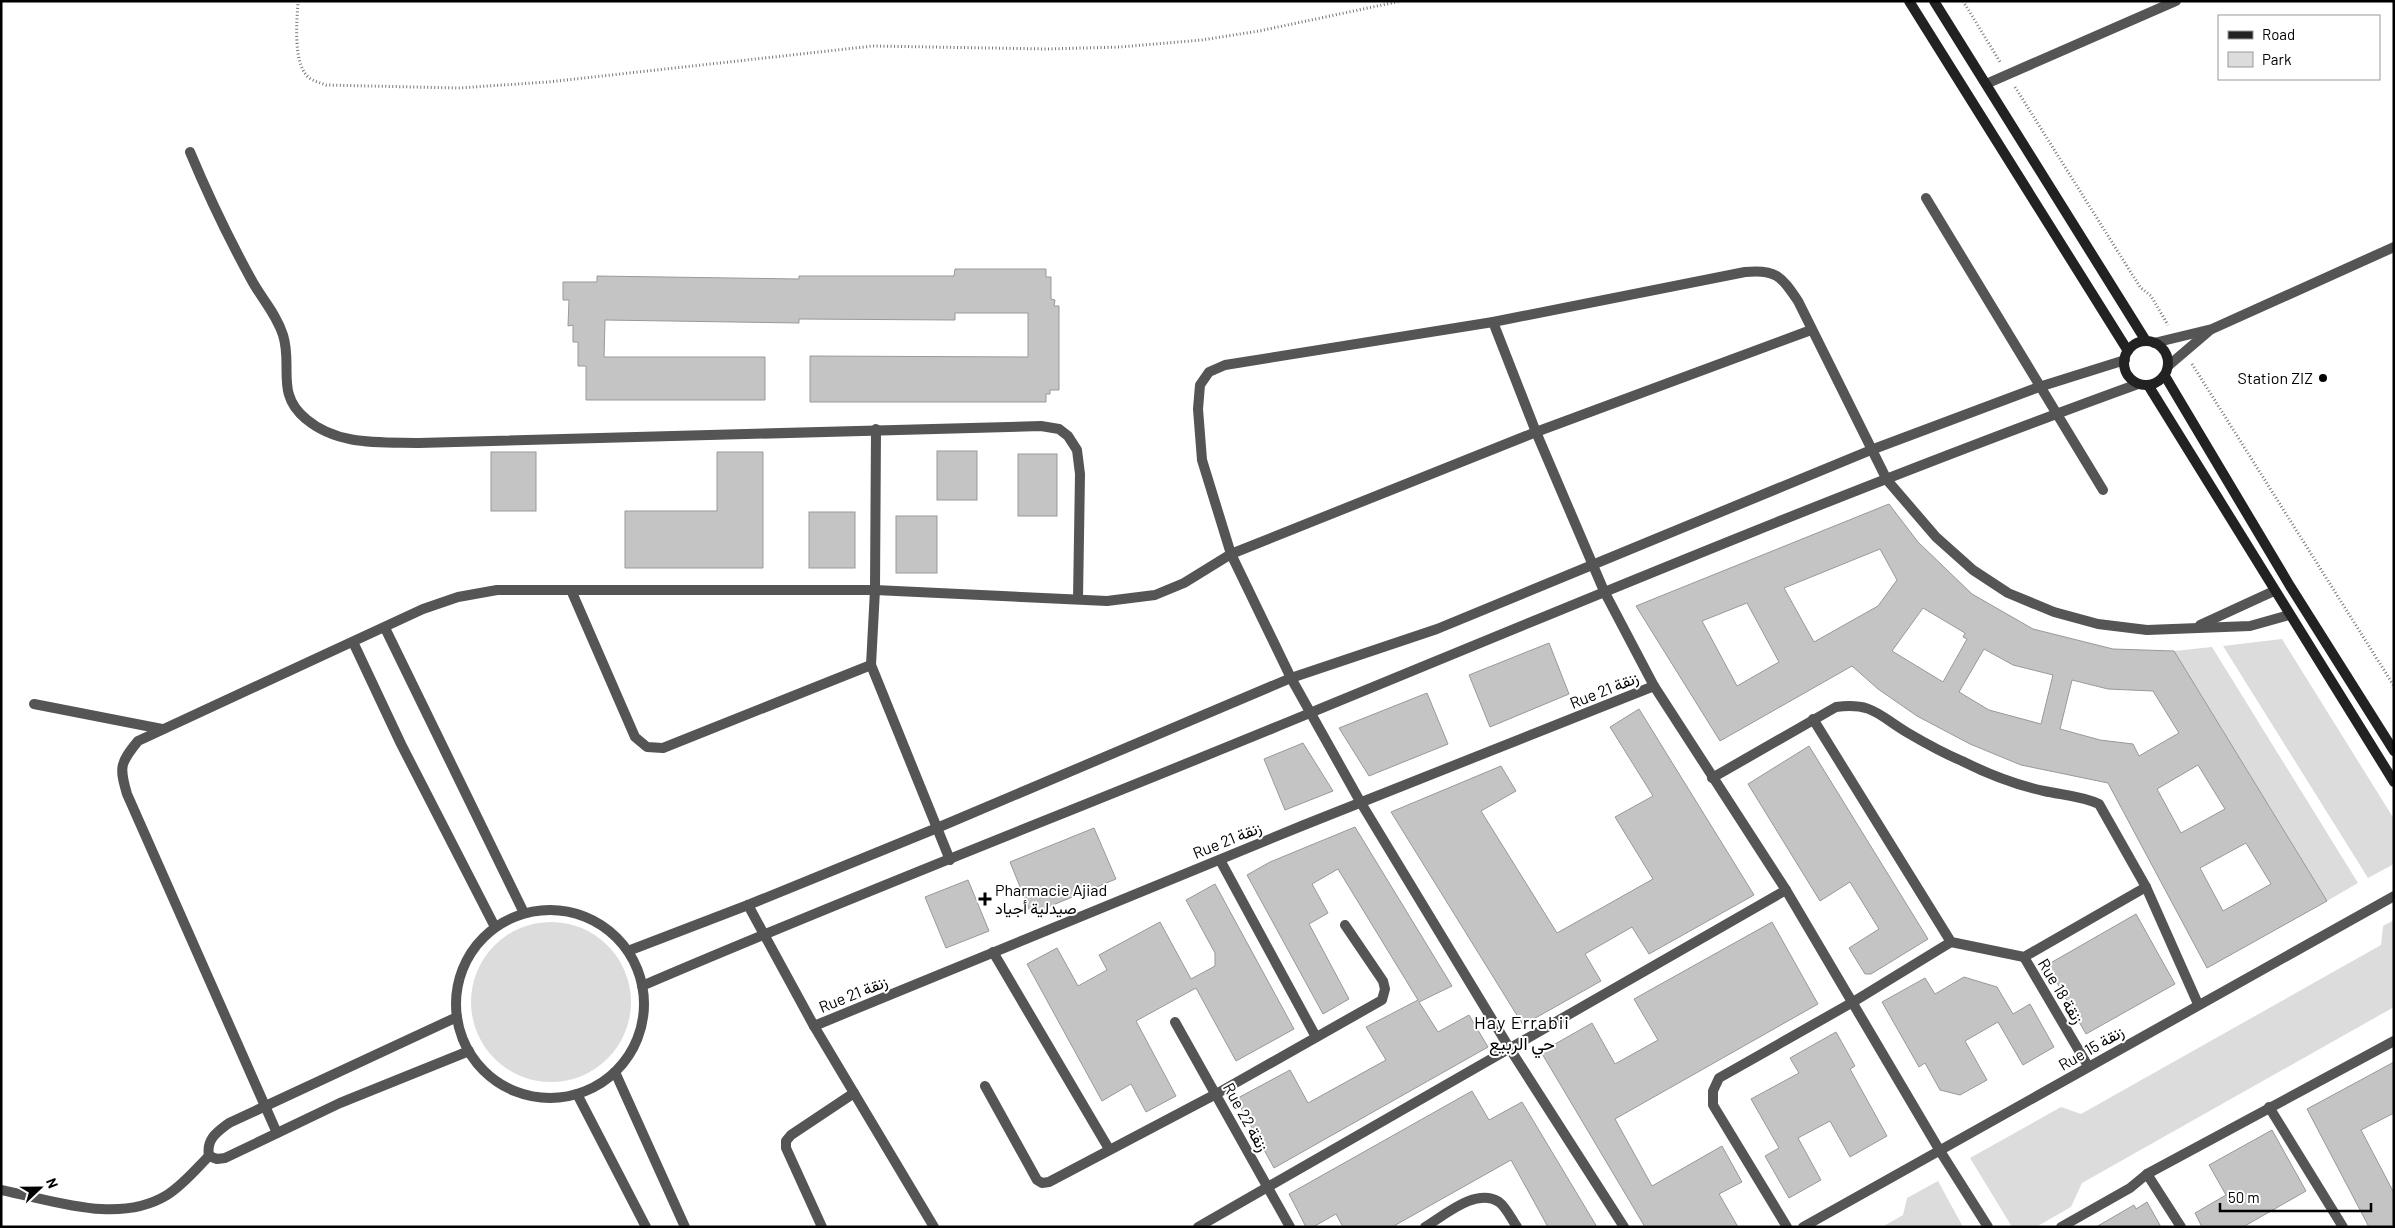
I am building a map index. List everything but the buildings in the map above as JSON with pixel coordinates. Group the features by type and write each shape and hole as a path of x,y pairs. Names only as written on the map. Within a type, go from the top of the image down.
{"main road":[{"path":"1909,1 2126,355 2125,370 2130,378 2143,385 2394,782"},
{"path":"1934,1 2150,342 2162,348 2167,357 2166,371 2285,577 2394,751"},
{"path":"2126,355 2135,344 2150,342"},
{"path":"2143,385 2157,382 2166,371"}],"street":[{"path":"1986,84 2176,1"},
{"path":"190,152 216,214 252,282 276,318 284,337 285,379 290,401 306,420 335,436 360,442 419,443 876,429 1041,426 1059,429 1068,436 1077,450 1080,474 1078,599"},
{"path":"1926,198 2055,414 2103,490"},
{"path":"2150,342 2212,329 2394,247"},
{"path":"1624,1227 1510,1049 1361,803 1291,678 1231,554 1202,460 1198,408 1200,385 1209,372 1225,365 1493,322 1764,270 1778,275 1787,284 1798,301 1887,480 1936,537 1973,570 2008,593 2054,612 2098,624 2146,630 2250,626 2289,615"},
{"path":"1493,322 1536,432 1592,564 1604,591 1654,686 1786,890 1940,1151 1988,1227"},
{"path":"2166,371 2184,352 2212,329"},
{"path":"277,1133 127,794 122,775 124,758 138,741 423,610 458,597 496,590 875,590 1107,600 1155,595 1184,583 1231,554 1536,432 1811,330"},
{"path":"628,951 748,905 937,828 1291,678 1437,628 1871,450 2126,355"},
{"path":"642,986 764,934 950,860 1604,591 2055,414 2143,385"},
{"path":"876,429 875,590 871,665 950,860"},
{"path":"571,590 635,736 647,747 662,748 871,665"},
{"path":"2194,628 2274,591"},
{"path":"385,628 524,913"},
{"path":"353,642 401,744 495,928"},
{"name":"Rue 21 زنقة","path":"814,1026 1220,860 1654,686"},
{"path":"34,704 162,729"},
{"path":"1712,778 1836,707 1854,704 1875,711 1906,732 1962,762 2015,784 2088,799 2099,804 2146,887 2198,1004"},
{"path":"1813,720 1951,942"},
{"path":"1220,860 1316,1037"},
{"path":"1787,1227 1722,1122 1714,1105 1713,1091 1719,1078 1853,1002 1951,942 2024,957 2146,887"},
{"path":"1198,1227 1786,890"},
{"name":"Rue 15 زنقة","path":"1804,1227 2198,1004 2394,896"},
{"path":"748,905 814,1026 933,1224 921,1227"},
{"path":"550,910 576,913 610,932 628,951 637,968 642,986 644,1007 638,1038 628,1056 615,1072 598,1085 577,1094 555,1098 521,1093 491,1077 469,1051 458,1017 457,995 466,962 478,943 495,928 524,913 550,910"},
{"path":"985,1086 1034,1175 1042,1183 1049,1182 1216,1094 1382,1000 1384,996 1383,981 1345,925"},
{"path":"994,952 1109,1149"},
{"name":"Rue 18 زنقة","path":"2024,957 2088,1066"},
{"path":"209,1156 210,1140 229,1123 458,1017"},
{"name":"Rue 22 زنقة","path":"1174,1022 1290,1227"},
{"path":"2061,1227 2130,1188 2147,1174 2269,1106 2394,1041"},
{"path":"209,1156 217,1159 225,1158 340,1103 469,1051"},
{"path":"615,1072 685,1227"},
{"path":"822,1227 786,1148 786,1141 790,1135 854,1093"},
{"path":"577,1094 646,1227"},
{"path":"2269,1106 2343,1227"},
{"path":"1,1190 98,1209 132,1209 168,1195 209,1156"},
{"path":"2147,1174 2181,1227"},
{"path":"1425,1227 1474,1198 1487,1198 1500,1202 1518,1227"}],"path":[{"path":"298,1 296,44 300,64 310,79 326,85 458,88 548,82 873,46 1001,46 1048,49 1120,47 1202,40 1259,31 1401,1"},
{"path":"2035,120 2140,287 2151,296 2176,338"},
{"path":"2184,352 2394,686"}],"green space":[{"path":"2282,639 2394,819 2394,864 2368,878 2223,646"},
{"path":"2212,647 2358,883 2327,901 2174,651"},
{"path":"2394,920 2394,1007 2082,1183 2071,1207 2036,1227 2012,1227 1970,1158 2061,1107 2081,1114 2381,945 2383,926"},
{"path":"543,922 559,922 582,928 602,940 613,951 625,971 631,994 631,1010 625,1033 613,1053 602,1064 582,1076 559,1082 543,1082 520,1076 500,1064 489,1053 477,1033 471,1010 471,994 477,971 489,951 500,940 520,928"},
{"path":"1938,1181 1963,1227 1882,1227 1903,1215 1907,1198"}],"place":[{"name":"Station ZIZ","path":"2323,378"},
{"name":"Pharmacie Ajiad صيدلية أجياد","path":"985,899"}],"district":[{"name":"Hay Errabii حي الربيع","path":"1522,1033"}]}
